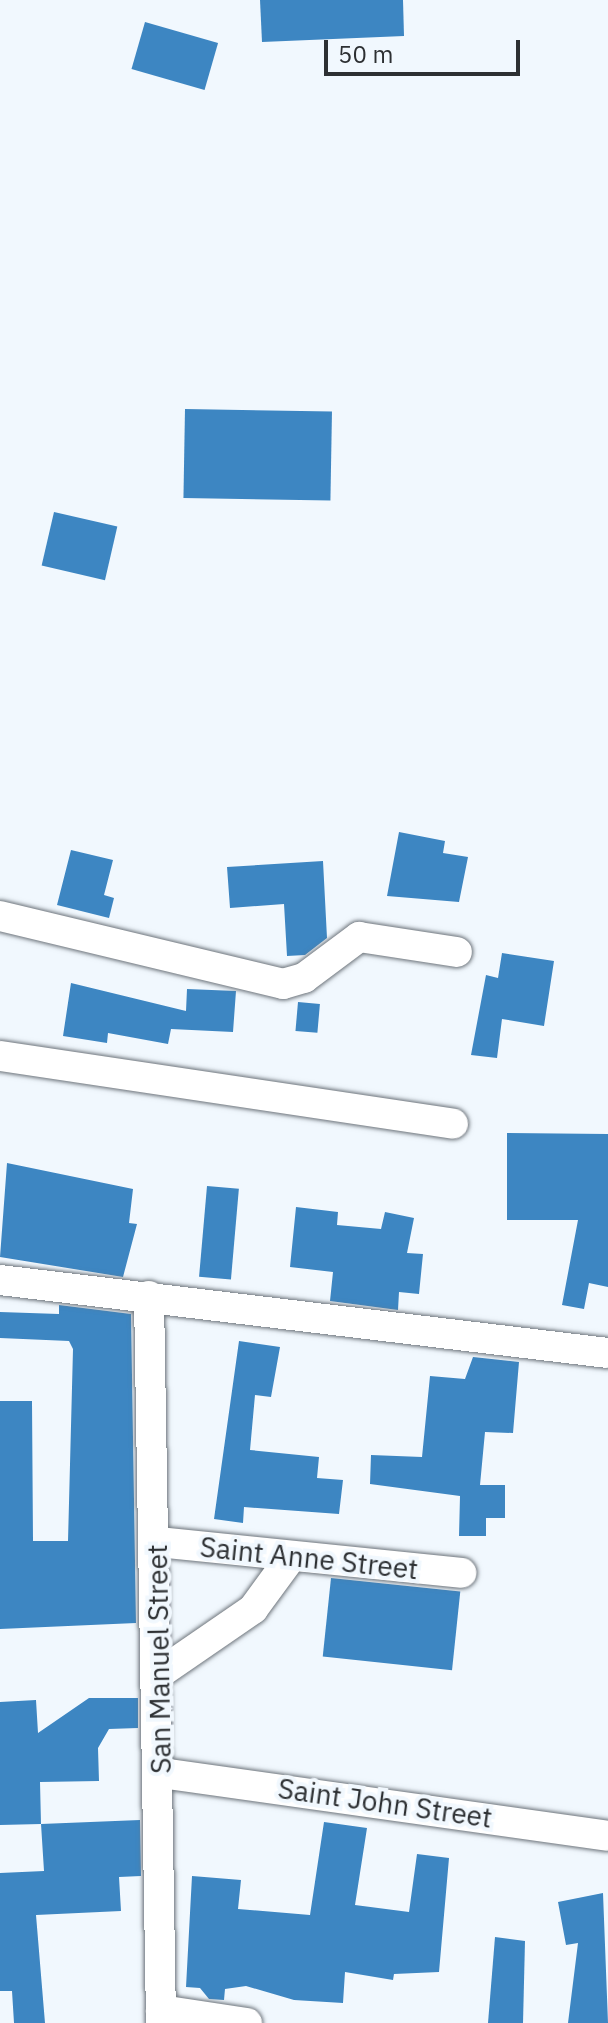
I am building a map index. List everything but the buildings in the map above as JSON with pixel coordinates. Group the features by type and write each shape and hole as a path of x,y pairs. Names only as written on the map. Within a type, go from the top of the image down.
{"street":[{"path":"0,916 283,984 304,978 359,937 457,952"},
{"path":"0,1056 453,1124"},
{"path":"0,1280 608,1353"},
{"name":"San Manuel Street","path":"149,1296 158,1542 161,2017"},
{"name":"Saint Anne Street","path":"158,1542 461,1573"},
{"path":"160,1673 253,1609 291,1557"},
{"name":"Saint John Street","path":"161,1773 608,1836"},
{"path":"161,2017 247,2023"}]}
